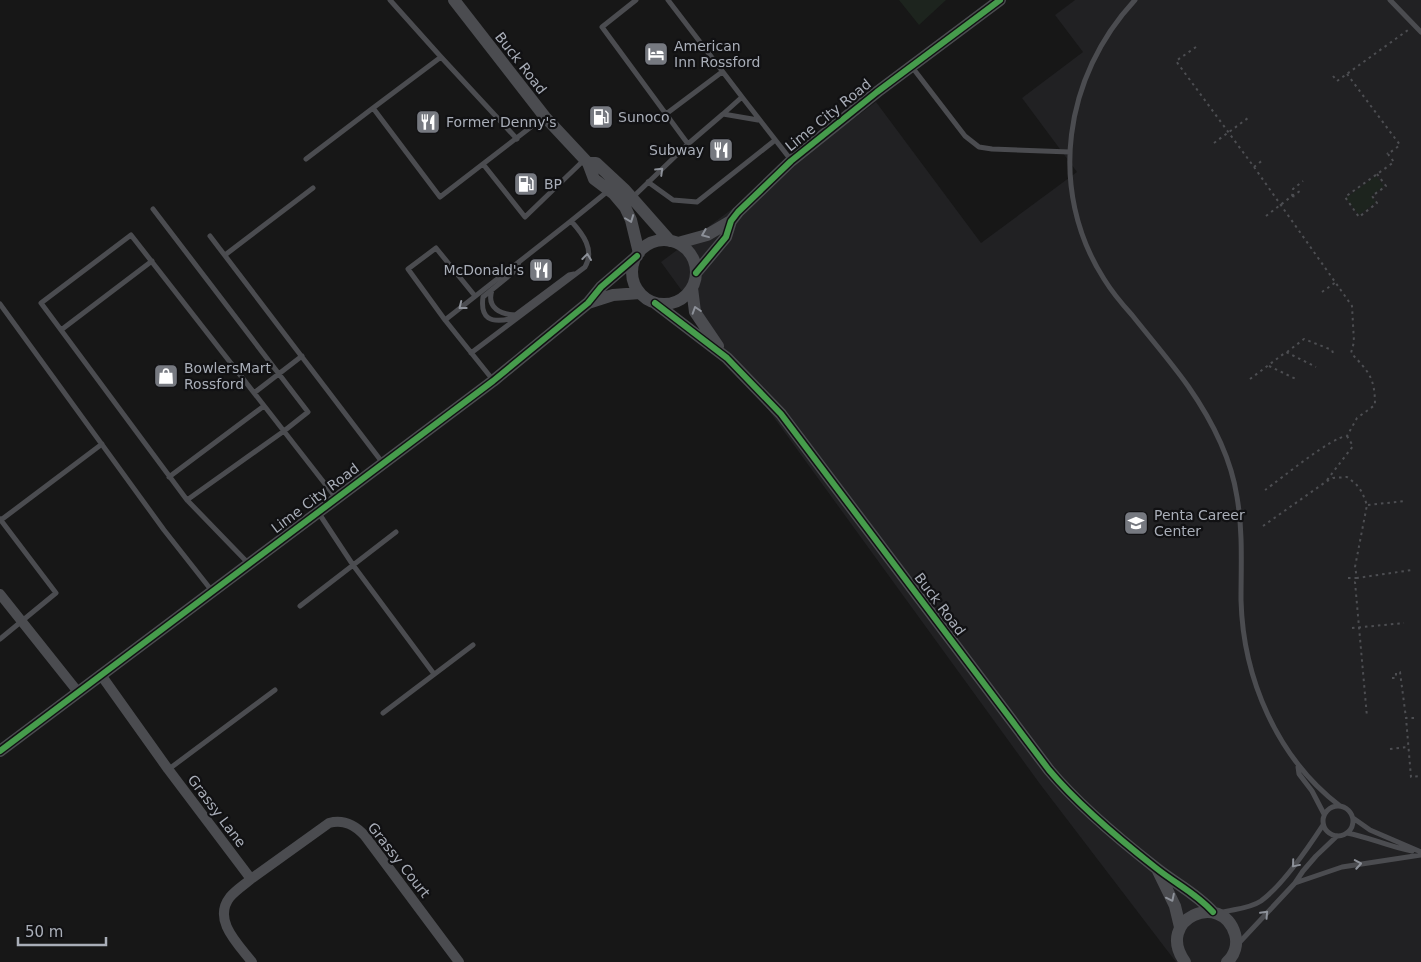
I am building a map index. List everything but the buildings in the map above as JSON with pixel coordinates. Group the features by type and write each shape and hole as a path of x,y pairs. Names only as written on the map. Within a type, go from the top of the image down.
{"street":[{"name":"Buck Road","path":"454,0 545,117 586,161 594,179 609,190 625,207 631,220 638,255"},
{"name":"Lime City Road","path":"696,273 726,237 731,221 738,212 791,161 911,66 1000,0"},
{"name":"Buck Road","path":"586,161 596,163 674,242"},
{"name":"Lime City Road","path":"674,242 707,234 731,221"},
{"path":"660,240 674,242 688,250 693,258 696,273 692,288 677,302 670,304 655,303 640,293 634,281 633,263 638,255 651,243 660,240"},
{"name":"Lime City Road","path":"0,751 493,381 588,303 601,287 638,255"},
{"name":"Buck Road","path":"692,288 695,312 727,358"},
{"name":"Lime City Road","path":"588,303 613,295 640,293"},
{"name":"Buck Road","path":"655,303 727,358 781,414 1060,784 1077,801 1157,869 1192,892 1215,913 1228,921 1236,936 1236,945"},
{"path":"0,594 78,692"},
{"name":"Grassy Lane","path":"101,675 251,880"},
{"name":"Grassy Court","path":"251,880 329,823 341,821 350,823 365,836 459,962"},
{"path":"1157,869 1175,906 1180,927"},
{"path":"251,880 232,895 226,902 224,909 225,924 228,931 252,962"},
{"path":"1185,962 1177,946 1177,936 1180,927 1194,914 1204,912 1215,913"},
{"path":"1229,961 1236,945"}],"lane":[{"path":"390,0 517,139"},
{"path":"636,0 602,27 688,144"},
{"path":"668,0 791,161"},
{"path":"1136,0 1111,29 1101,45 1088,72 1075,114 1070,152 1070,175 1076,212 1084,240 1111,290 1179,374 1201,405 1228,461 1237,496 1242,531 1241,601 1248,654 1259,694 1275,730 1297,764 1327,796 1349,810 1353,818 1353,825 1347,833"},
{"path":"1390,0 1421,32"},
{"path":"306,159 441,57"},
{"path":"911,66 965,136 980,147 1070,152"},
{"path":"666,114 722,72"},
{"path":"632,198 688,144 742,97"},
{"path":"373,108 440,197 545,117"},
{"path":"722,114 758,120"},
{"path":"648,182 673,200 697,202 774,141"},
{"path":"483,164 525,217 586,161"},
{"path":"225,255 314,188"},
{"path":"445,320 609,190"},
{"path":"153,209 308,412 187,500"},
{"path":"471,353 585,267 588,262 588,246 571,221"},
{"path":"249,564 187,500 41,303 131,235 336,498"},
{"path":"210,236 383,463"},
{"path":"475,296 436,248 408,270 493,381"},
{"path":"61,330 152,261"},
{"path":"519,261 516,270 483,297 482,307 486,316 492,320 510,319 569,275 578,273"},
{"path":"492,289 491,303 495,309 508,315 516,314"},
{"path":"0,304 164,530 212,591"},
{"path":"254,393 302,356"},
{"path":"169,476 264,406"},
{"path":"0,639 56,593 0,519 102,444"},
{"path":"318,512 353,565 434,674"},
{"path":"300,606 396,532"},
{"path":"383,713 473,645"},
{"path":"168,769 275,690"},
{"path":"1215,913 1245,908 1260,901 1274,889 1302,856 1323,825 1324,814 1312,791 1299,774 1297,764"},
{"path":"1324,814 1332,807 1340,806"},
{"path":"1353,818 1370,830 1421,853"},
{"path":"1323,825 1328,832 1337,836"},
{"path":"1236,945 1295,884 1303,870 1337,836 1347,833 1365,836 1391,847 1421,853"},
{"path":"1295,884 1342,867 1421,853"}],"path":[{"path":"1333,76 1337,81 1414,26"},
{"path":"1196,47 1176,61 1254,167 1352,306 1354,342 1351,353 1370,374 1375,392 1375,405 1357,418 1347,436"},
{"path":"1345,197 1394,162 1387,153 1400,146 1347,74"},
{"path":"1214,143 1248,118"},
{"path":"1254,167 1264,159"},
{"path":"1343,194 1359,217 1377,203 1372,196 1386,186 1377,174"},
{"path":"1292,196 1293,190 1303,181"},
{"path":"1266,216 1300,191"},
{"path":"1292,196 1298,197"},
{"path":"1322,292 1336,282"},
{"path":"1250,379 1304,339 1332,350 1334,356"},
{"path":"1286,352 1316,367"},
{"path":"1269,366 1298,380"},
{"path":"1265,490 1328,444 1341,436 1347,436"},
{"path":"1327,481 1353,446 1347,436"},
{"path":"1263,526 1333,478 1347,477 1362,492 1367,505 1355,567 1357,578 1355,582 1367,717"},
{"path":"1367,505 1405,501"},
{"path":"1348,578 1412,570"},
{"path":"1352,628 1404,623"},
{"path":"1392,678 1396,678 1396,673 1400,672 1411,777 1421,776"},
{"path":"1406,718 1414,718"},
{"path":"1390,749 1408,747"}],"shaded area":[{"path":"899,0 946,0 919,25"},
{"name":"Penta Career Center","path":"1075,0 1421,0 1421,962 1176,962 1040,784 661,262 876,102 981,243 1077,172 1022,98 1083,52 1055,15"},
{"path":"1376,176 1384,186 1371,196 1376,202 1359,215 1346,198"}],"cycle path":[{"path":"696,273 726,237 731,221 738,212 791,161 877,92 1000,0"},
{"path":"0,751 493,381 588,303 601,287 637,256"},
{"path":"655,303 727,358 781,414 1049,770 1086,809 1114,834 1156,868 1200,899 1213,912"}],"place":[{"name":"American Inn Rossford","path":"656,54"},
{"name":"Sunoco","path":"601,117"},
{"name":"Former Denny's","path":"428,122"},
{"name":"Subway","path":"721,150"},
{"name":"BP","path":"526,184"},
{"name":"McDonald's","path":"541,270"},
{"name":"BowlersMart Rossford","path":"166,376"},
{"name":"Penta Career Center","path":"1136,523"}]}
